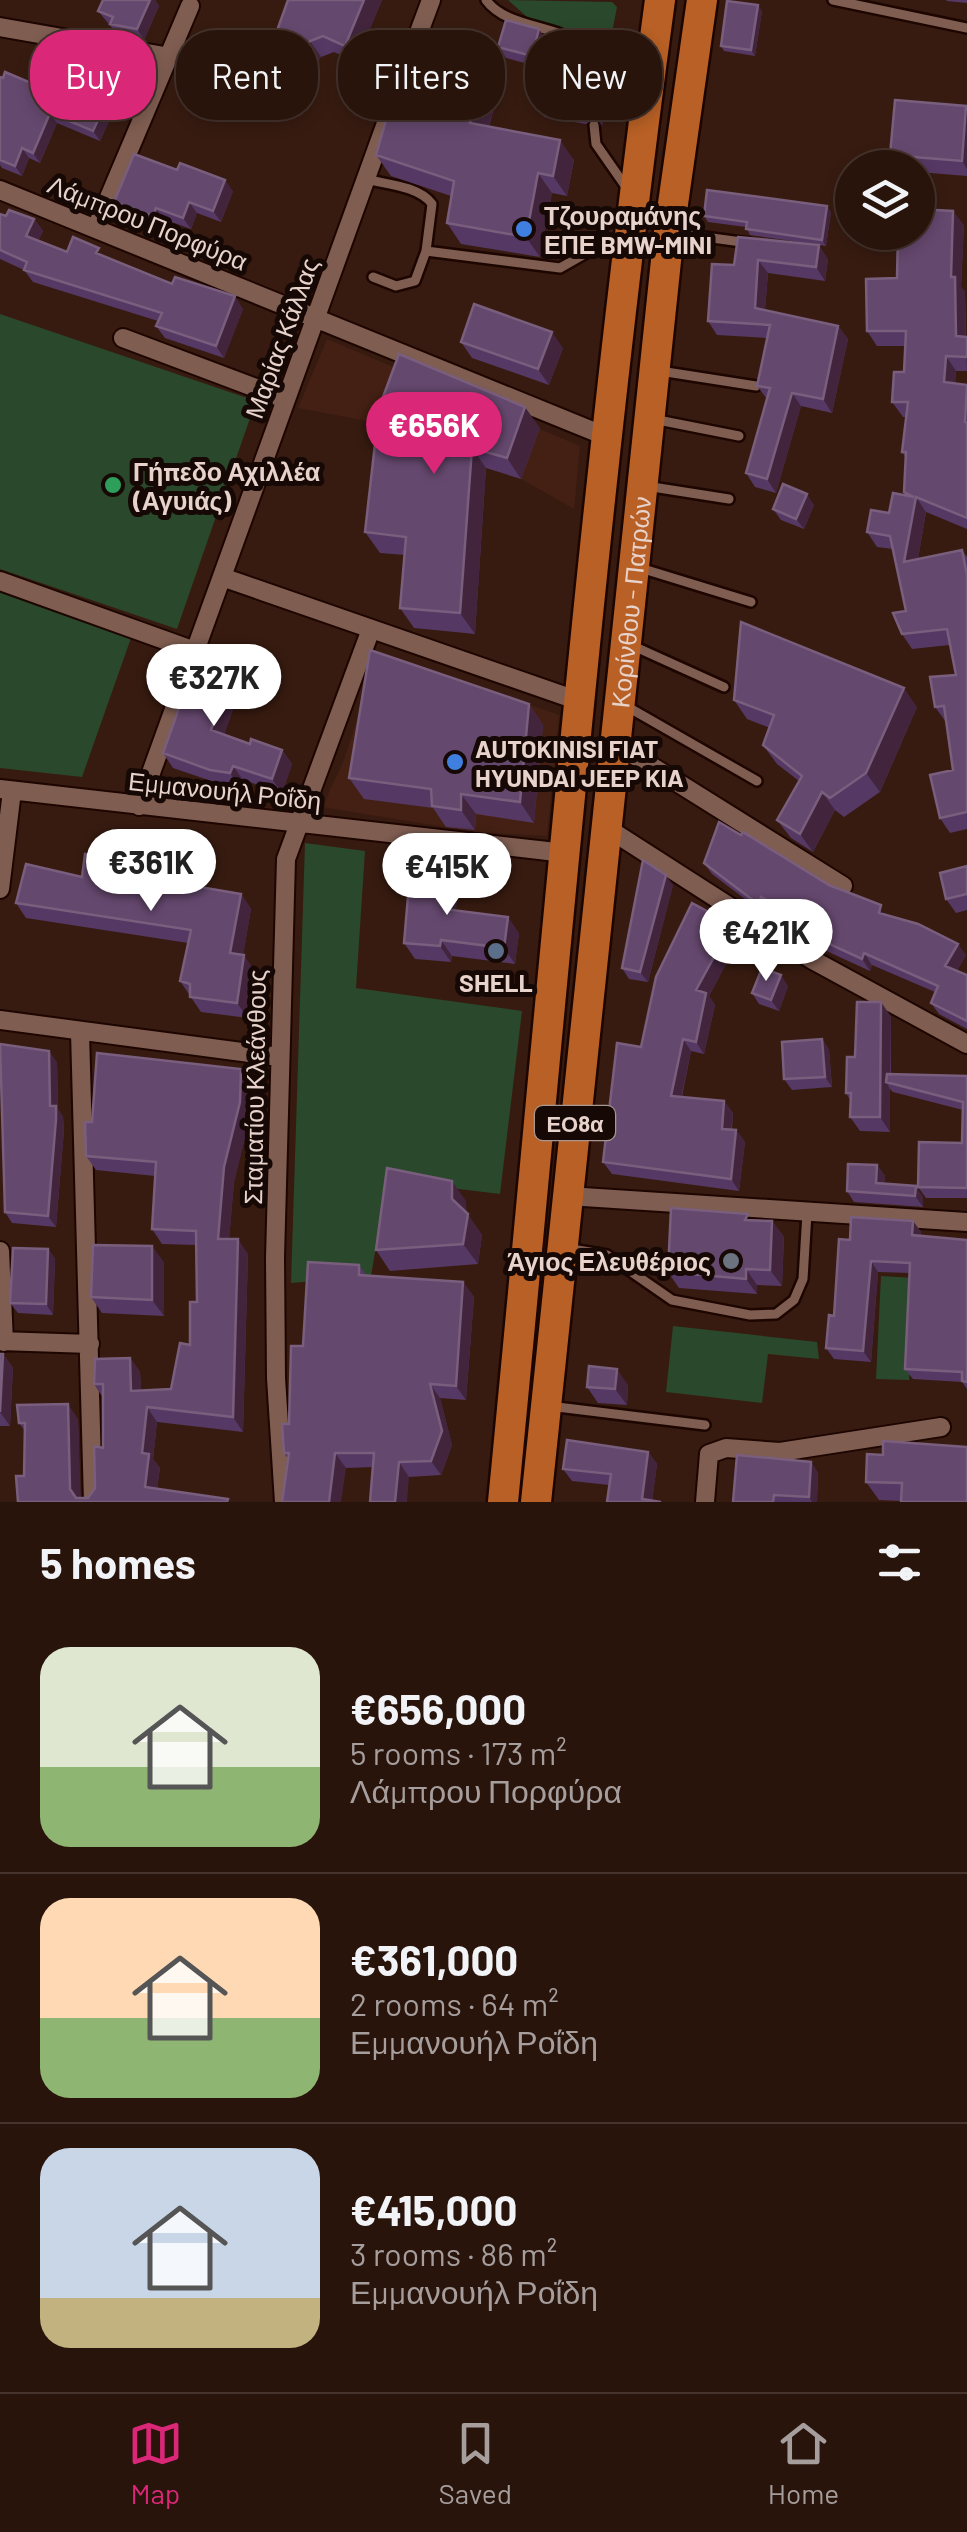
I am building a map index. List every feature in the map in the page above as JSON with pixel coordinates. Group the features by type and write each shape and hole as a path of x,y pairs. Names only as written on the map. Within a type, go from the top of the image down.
{"highway":[{"name":"Κορίνθου - Πατρών","path":"656,30 660,0"},
{"name":"Κορίνθου - Πατρών","path":"538,1500 604,826 616,744 668,232 702,0"},
{"name":"Κορίνθου - Πατρών","path":"503,1502 579,701 644,120"}],"street":[{"name":"Μαρίας Κάλλας","path":"139,806 431,0"},
{"path":"96,228 190,6"},
{"path":"0,27 170,57"},
{"name":"Λάμπρου Πορφύρα","path":"0,190 610,438"},
{"path":"123,338 285,399"},
{"path":"222,576 579,701"},
{"path":"0,581 195,651"},
{"name":"Σταματίου Κλεάνθους","path":"284,1502 276,1353 285,871 298,824 371,628"},
{"path":"616,744 843,886"},
{"path":"0,888 6,790"},
{"name":"Εμμανουήλ Ροΐδη","path":"6,790 564,852"},
{"path":"604,826 810,959 967,1044"},
{"path":"0,1020 279,1057"},
{"path":"80,1032 93,1502"},
{"path":"568,1196 967,1222"},
{"path":"0,1251 2,1341 90,1344"},
{"path":"705,1502 709,1454 726,1448 780,1452 941,1427"}],"lane":[{"path":"486,0 497,12 552,30"},
{"path":"833,0 967,28"},
{"path":"594,125 596,144 634,200"},
{"path":"365,179 427,196 431,218 426,251 415,281 406,286 373,277"},
{"path":"668,232 764,245"},
{"path":"426,251 560,268 604,243 629,235"},
{"path":"654,370 756,386"},
{"path":"649,418 739,436"},
{"path":"643,486 729,499"},
{"path":"634,567 751,602"},
{"path":"626,643 724,687"},
{"path":"619,702 757,781"},
{"path":"564,1248 606,1256 672,1300 750,1315 776,1314 794,1300 803,1279 807,1213"},
{"path":"547,1406 705,1425"}],"shaded area":[{"path":"327,339 580,446 574,509 521,479 394,426 298,408"},
{"name":"AUTOKINISI FIAT HYUNDAI JEEP KIA","path":"379,652 559,715 547,836 475,832 322,807 344,760"}],"green space":[{"path":"508,0 612,2 617,7 613,30 561,30 527,17"},
{"name":"Γήπεδο Αχιλλέα (Αγυιάς)","path":"0,314 256,401 177,629 0,569"},
{"path":"0,591 131,638 82,777 0,768"},
{"path":"305,843 365,851 356,988 522,1011 500,1194 393,1181 385,1193 371,1276 291,1283"},
{"path":"881,1276 915,1278 909,1380 876,1379"},
{"path":"673,1326 817,1342 819,1359 768,1354 762,1403 666,1392"}],"building":[{"path":"103,0 150,0 137,29 110,24 113,17 98,11"},
{"path":"288,0 364,0 352,30 338,30 338,43 323,36 318,38 318,30 277,30"},
{"path":"727,1 758,5 751,50 721,46"},
{"path":"506,20 539,29 525,30 525,54 505,49"},
{"path":"5,72 30,83 30,120 47,120 33,153 22,148 15,166 0,160 0,77"},
{"path":"895,100 966,106 962,161 935,159 935,150 890,150"},
{"path":"67,120 98,120 93,131"},
{"path":"386,120 471,120 470,123 560,140 553,176 538,173 526,237 447,223 454,181 376,155"},
{"path":"134,154 177,170 180,163 225,180 213,211 189,202 183,218 156,208 153,216 114,202"},
{"path":"707,190 827,206 822,240 746,229 747,222 704,216"},
{"path":"9,210 34,219 26,236 67,252 73,237 99,248 96,253 172,284 175,277 235,296 216,346 156,326 162,313 24,270 27,262 0,250 0,214 6,216"},
{"path":"935,210 953,211 951,277 955,277 956,336 967,337 967,357 946,356 944,382 967,385 967,518 916,497 904,562 962,550 967,575 967,812 940,818 930,775 953,770 944,706 935,707 930,677 956,675 947,629 902,634 893,613 906,611 890,536 867,532 871,510 889,513 893,493 914,497 904,492 906,452 902,452 908,402 892,402 894,372 904,372 906,331 867,331 866,279 897,278 898,250 935,250"},
{"path":"738,237 819,245 816,267 758,260 755,308 838,326 823,399 792,393 767,479 746,473 770,388 757,386 770,325 708,321 712,264 734,265"},
{"path":"474,304 552,332 538,369 461,342"},
{"path":"399,354 525,407 507,458 472,448 460,613 400,608 406,537 365,532 376,435 465,445 380,405"},
{"path":"783,484 807,494 796,519 773,509"},
{"path":"741,622 904,688 866,773 830,798 822,792 800,834 777,820 802,776 763,745 774,715 734,700"},
{"name":"AUTOKINISI FIAT HYUNDAI JEEP KIA","path":"370,650 529,704 520,802 461,794 461,810 432,806 431,789 349,778"},
{"path":"197,657 232,669 211,730 282,750 272,779 233,766 230,773 210,770 163,753"},
{"path":"719,822 741,835 743,832 829,885 881,905 879,913 918,924 958,944 945,966 967,975 967,1021 931,1003 938,986 864,953 862,959 801,931 801,919 761,897 758,904 704,863"},
{"path":"85,854 167,869 165,881 241,894 230,953 244,955 237,1003 190,997 190,984 180,981 191,930 16,903 26,864 82,877"},
{"path":"643,860 666,875 640,972 622,968"},
{"path":"967,866 967,894 946,899 940,873"},
{"path":"410,873 446,877 444,909 508,917 504,948 441,940 440,946 404,943"},
{"path":"692,903 716,916 725,937 696,990 706,993 696,1042 683,1039 671,1096 724,1101 722,1129 736,1130 731,1179 603,1162 617,1043 641,1047 656,977"},
{"path":"762,968 781,975 771,1000 752,993"},
{"path":"857,1002 881,1002 880,1117 850,1117 847,1057 855,1057"},
{"path":"822,1039 825,1077 784,1079 782,1042"},
{"path":"0,1044 49,1051 50,1106 56,1106 56,1119 48,1216 5,1212"},
{"path":"97,1053 241,1069 240,1102 224,1167 218,1239 238,1239 233,1417 147,1407 142,1453 149,1454 145,1487 228,1499 227,1502 18,1502 16,1476 24,1476 25,1423 19,1423 17,1405 68,1404 70,1489 76,1498 88,1498 95,1488 94,1446 103,1448 103,1384 94,1384 95,1359 130,1358 131,1391 171,1389 180,1343 190,1345 190,1302 197,1302 196,1231 152,1229 156,1162 86,1156 85,1122 92,1122"},
{"path":"887,1074 967,1076 967,1188 918,1187 919,1142 962,1143 963,1102 886,1082"},
{"path":"848,1164 877,1165 876,1183 916,1186 915,1196 847,1191"},
{"path":"387,1168 452,1181 452,1199 468,1214 463,1244 376,1250"},
{"name":"Άγιος Ελευθέριος","path":"671,1208 748,1214 745,1220 772,1221 770,1270 746,1269 746,1279 668,1272"},
{"path":"851,1217 913,1221 912,1235 967,1240 967,1382 962,1381 962,1372 905,1369 910,1263 871,1261 863,1351 826,1348 829,1315 834,1316 839,1239 850,1240"},
{"path":"93,1245 152,1246 152,1300 91,1297"},
{"path":"13,1248 48,1249 46,1304 10,1303"},
{"path":"308,1262 359,1265 359,1275 463,1282 456,1386 430,1384 442,1431 431,1461 399,1462 395,1502 370,1502 374,1453 335,1453 329,1502 282,1502 289,1453 284,1453 282,1424 289,1424 291,1346 303,1346"},
{"path":"0,1354 3,1354 0,1412"},
{"path":"589,1366 617,1369 615,1389 587,1387"},
{"path":"567,1440 648,1452 642,1499 661,1502 607,1502 611,1474 563,1469"},
{"path":"883,1441 967,1447 967,1502 901,1502 902,1483 866,1482 867,1454 883,1455"},
{"path":"737,1455 811,1462 809,1497 774,1495 773,1502 733,1502"}],"place":[{"name":"Τζουραμάνης ΕΠΕ BMW-MINI","path":"524,229"},
{"name":"Γήπεδο Αχιλλέα (Αγυιάς)","path":"113,485"},
{"name":"AUTOKINISI FIAT HYUNDAI JEEP KIA","path":"455,762"},
{"name":"SHELL","path":"496,951"},
{"name":"Άγιος Ελευθέριος","path":"731,1261"}]}
